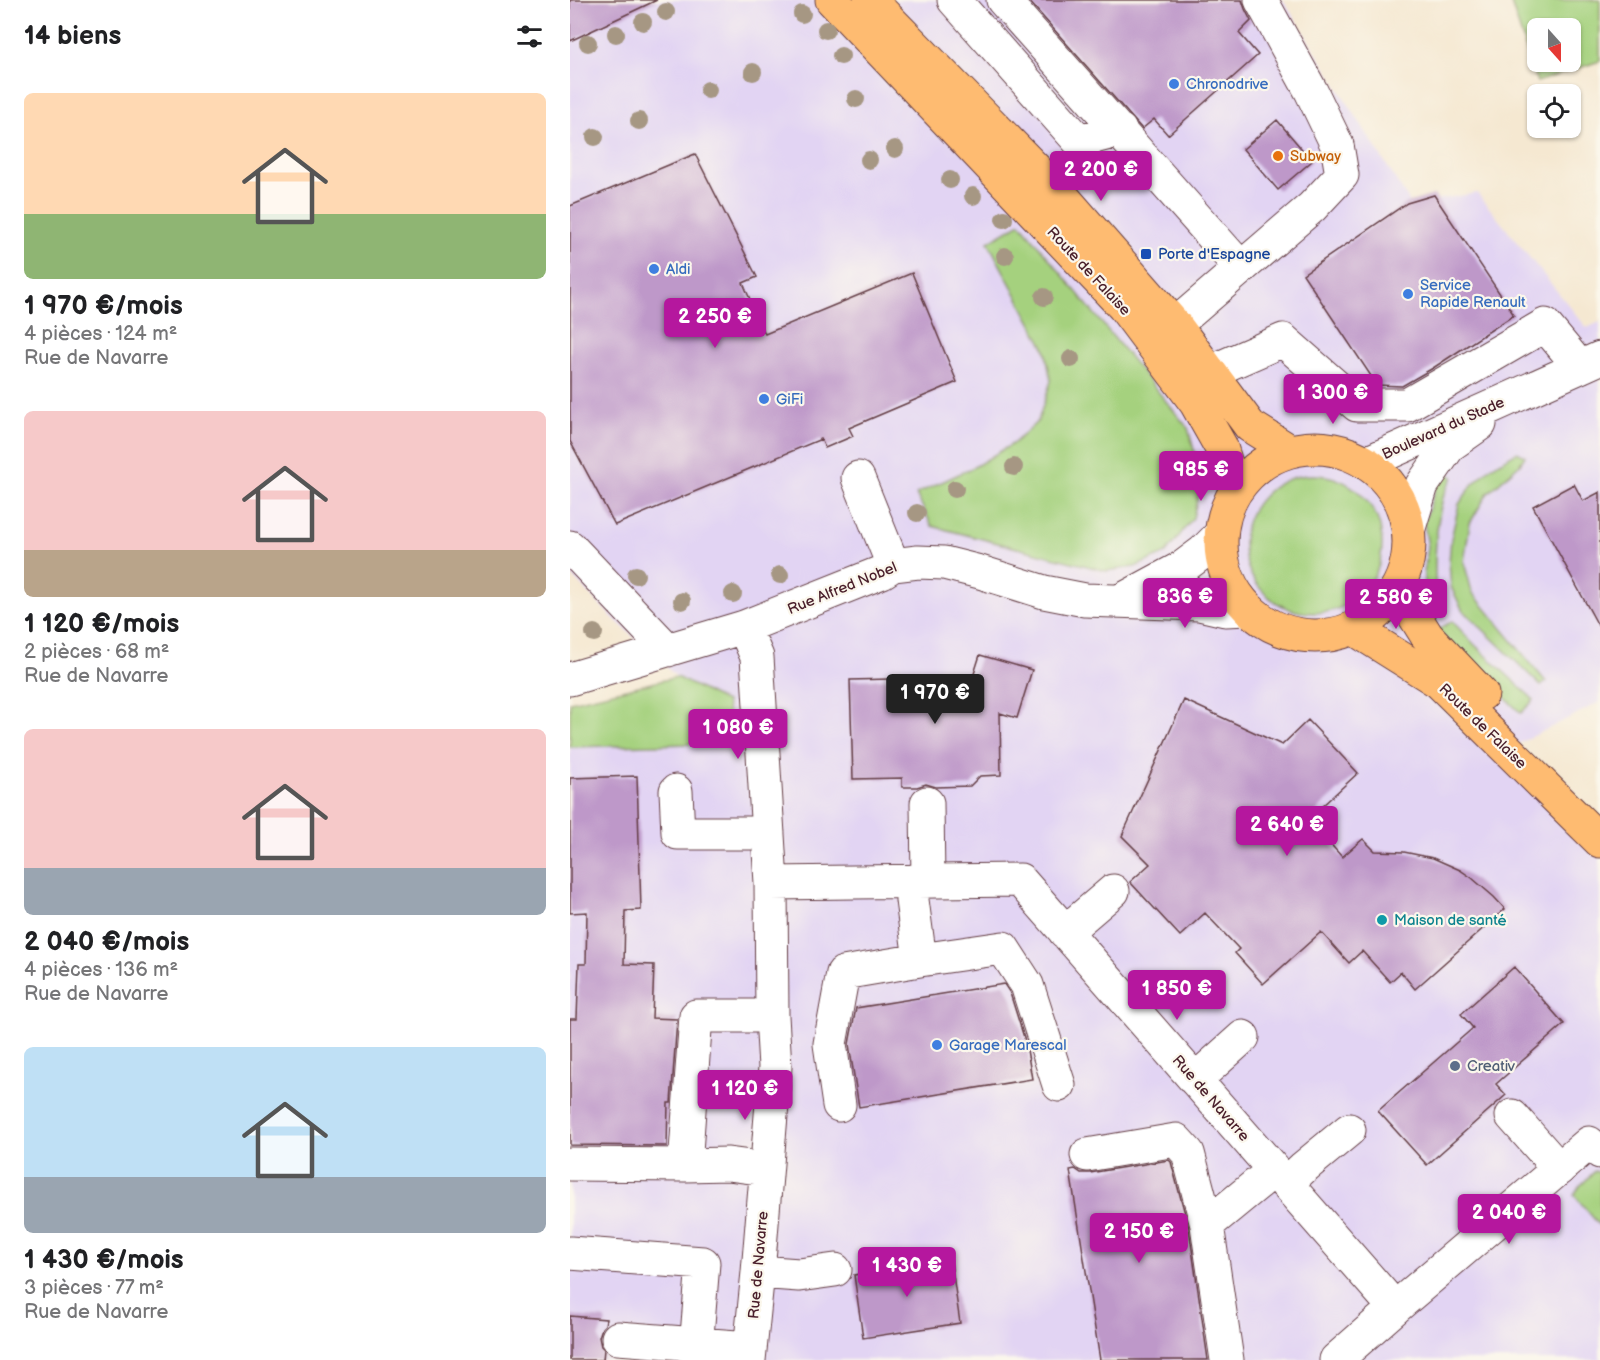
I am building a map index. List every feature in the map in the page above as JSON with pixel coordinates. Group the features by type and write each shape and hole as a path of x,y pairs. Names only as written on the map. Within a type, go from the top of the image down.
{"main road":[{"name":"Route de Falaise","path":"832,0 1124,307 1196,403 1221,447 1236,489"},
{"name":"Route de Falaise","path":"870,0 1064,198 1174,325 1250,426 1290,451"},
{"path":"1316,448 1342,452 1366,463 1386,480 1401,503 1408,528 1409,549 1406,569 1397,588 1378,612 1353,628 1326,636 1298,635 1270,626 1248,609 1232,588 1222,562 1220,535 1225,511 1236,489 1251,472 1269,459 1290,451 1316,448"},
{"name":"Route de Falaise","path":"1397,588 1433,643 1600,810"},
{"name":"Route de Falaise","path":"1353,628 1439,682 1600,841"}],"street":[{"path":"954,0 1079,141 1120,130"},
{"path":"1003,0 1241,267"},
{"path":"1174,325 1312,207 1342,175 1337,145 1261,0"},
{"path":"1210,372 1283,340 1357,405 1407,405 1545,326 1590,363"},
{"name":"Boulevard du Stade","path":"1366,463 1590,363"},
{"name":"Boulevard du Stade","path":"1408,528 1422,485 1450,445 1520,395"},
{"path":"858,478 893,565"},
{"name":"Rue Alfred Nobel","path":"1120,600 1183,567 1220,535"},
{"path":"570,547 668,650"},
{"name":"Rue Alfred Nobel","path":"570,679 744,627 882,573 893,565 918,562 944,563 1044,592 1084,600 1199,604 1225,610 1248,609"},
{"name":"Rue de Navarre","path":"744,627 757,657 771,883 772,1016 775,1067 750,1354"},
{"path":"676,791 678,833 768,833"},
{"path":"920,960 912,900 921,881 927,802"},
{"name":"Rue de Navarre","path":"771,883 1020,880 1395,1308"},
{"path":"1065,932 1113,891"},
{"path":"839,1105 830,1044 843,973 1003,948 1027,985 1059,1085"},
{"path":"686,1165 696,1016 772,1016"},
{"path":"1195,1080 1243,1037"},
{"path":"1512,1116 1559,1169"},
{"path":"1207,1225 1280,1177 1303,1168 1349,1130"},
{"path":"1087,1155 1176,1140 1188,1153 1207,1225 1227,1360"},
{"path":"1343,1358 1395,1308 1559,1169 1595,1148"},
{"path":"570,1164 728,1164 766,1169"},
{"path":"570,1253 703,1263 696,1352"},
{"path":"758,1272 799,1275 836,1270"},
{"path":"618,1338 696,1352 750,1354"}],"shaded area":[{"path":"570,0 1283,0 1411,204 1477,193 1587,328 1600,322 1600,702 1516,745 1600,836 1600,1360 570,1360 570,747 732,743 726,702 677,677 570,574"}],"green space":[{"path":"1510,0 1600,0 1600,61 1581,67 1581,18 1527,18 1527,52"},
{"path":"1534,72 1567,72 1537,82"},
{"path":"1020,223 1188,428 1202,479 1193,518 1166,553 1135,567 1106,571 932,526 916,494 976,466 1014,443 1038,421 1051,381 1045,349 988,242"},
{"path":"1517,452 1525,456 1520,464 1487,494 1470,523 1464,562 1472,592 1546,682 1541,686 1462,609 1451,587 1449,562 1451,539 1459,504 1472,485 1491,467"},
{"path":"1442,469 1453,477 1443,498 1436,536 1436,601 1427,606 1424,572 1428,547 1424,523"},
{"path":"1313,475 1339,481 1362,495 1376,518 1382,544 1376,570 1362,593 1339,607 1313,613 1287,607 1264,593 1250,570 1244,544 1250,518 1264,495 1287,481"},
{"path":"1452,621 1534,700 1521,713 1458,654 1438,630"},
{"path":"677,677 726,702 733,743 570,747 570,702"},
{"path":"1595,1171 1600,1173 1600,1226 1574,1195"}],"building":[{"path":"570,0 657,0 570,41"},
{"name":"Chronodrive","path":"1028,0 1242,0 1251,21 1239,33 1258,55 1168,135 1154,119 1142,129"},
{"name":"Subway","path":"1277,120 1312,161 1278,190 1243,149"},
{"path":"695,154 757,277 743,283 765,334 912,273 957,382 849,428 853,436 825,448 821,439 615,525 570,441 570,206"},
{"name":"Service Rapide Renault","path":"1434,195 1514,315 1402,386 1377,385 1303,274 1407,203"},
{"path":"1574,484 1583,501 1600,492 1600,629 1533,506"},
{"path":"980,655 1032,670 1017,718 1000,713 1001,775 980,776 970,786 936,787 926,784 917,787 902,787 902,778 853,779 850,680 973,677"},
{"path":"1184,700 1282,745 1308,720 1358,773 1308,819 1342,857 1363,839 1375,851 1404,852 1433,858 1472,878 1505,909 1415,989 1401,972 1390,982 1362,951 1349,963 1321,932 1263,984 1235,953 1239,949 1205,913 1180,936 1130,882 1150,864 1122,836"},
{"path":"637,776 641,910 625,911 624,964 654,965 652,1018 677,1019 671,1103 668,1103 667,1146 570,1145 570,1019 577,1019 579,964 586,964 587,912 570,913 570,778"},
{"name":"Creativ","path":"1514,967 1564,1024 1496,1084 1506,1095 1427,1165 1378,1111 1473,1028 1461,1014"},
{"name":"Garage Marescal","path":"1004,984 1010,993 1026,1044 1032,1079 859,1107 849,1044 856,1008"},
{"path":"1169,1160 1189,1229 1208,1360 1100,1360 1070,1170 1090,1173"},
{"path":"900,1252 913,1266 951,1261 960,1323 863,1338 854,1275 886,1270"},
{"path":"570,1316 606,1319 599,1337 604,1349 603,1360 570,1360"}],"place":[{"name":"Chronodrive","path":"1174,84"},
{"name":"Subway","path":"1278,156"},
{"name":"Porte d'Espagne","path":"1146,254"},
{"name":"Aldi","path":"654,269"},
{"name":"Service Rapide Renault","path":"1408,294"},
{"name":"GiFi","path":"764,399"},
{"name":"Maison de santé","path":"1382,920"},
{"name":"Garage Marescal","path":"937,1045"},
{"name":"Creativ","path":"1455,1066"}]}
